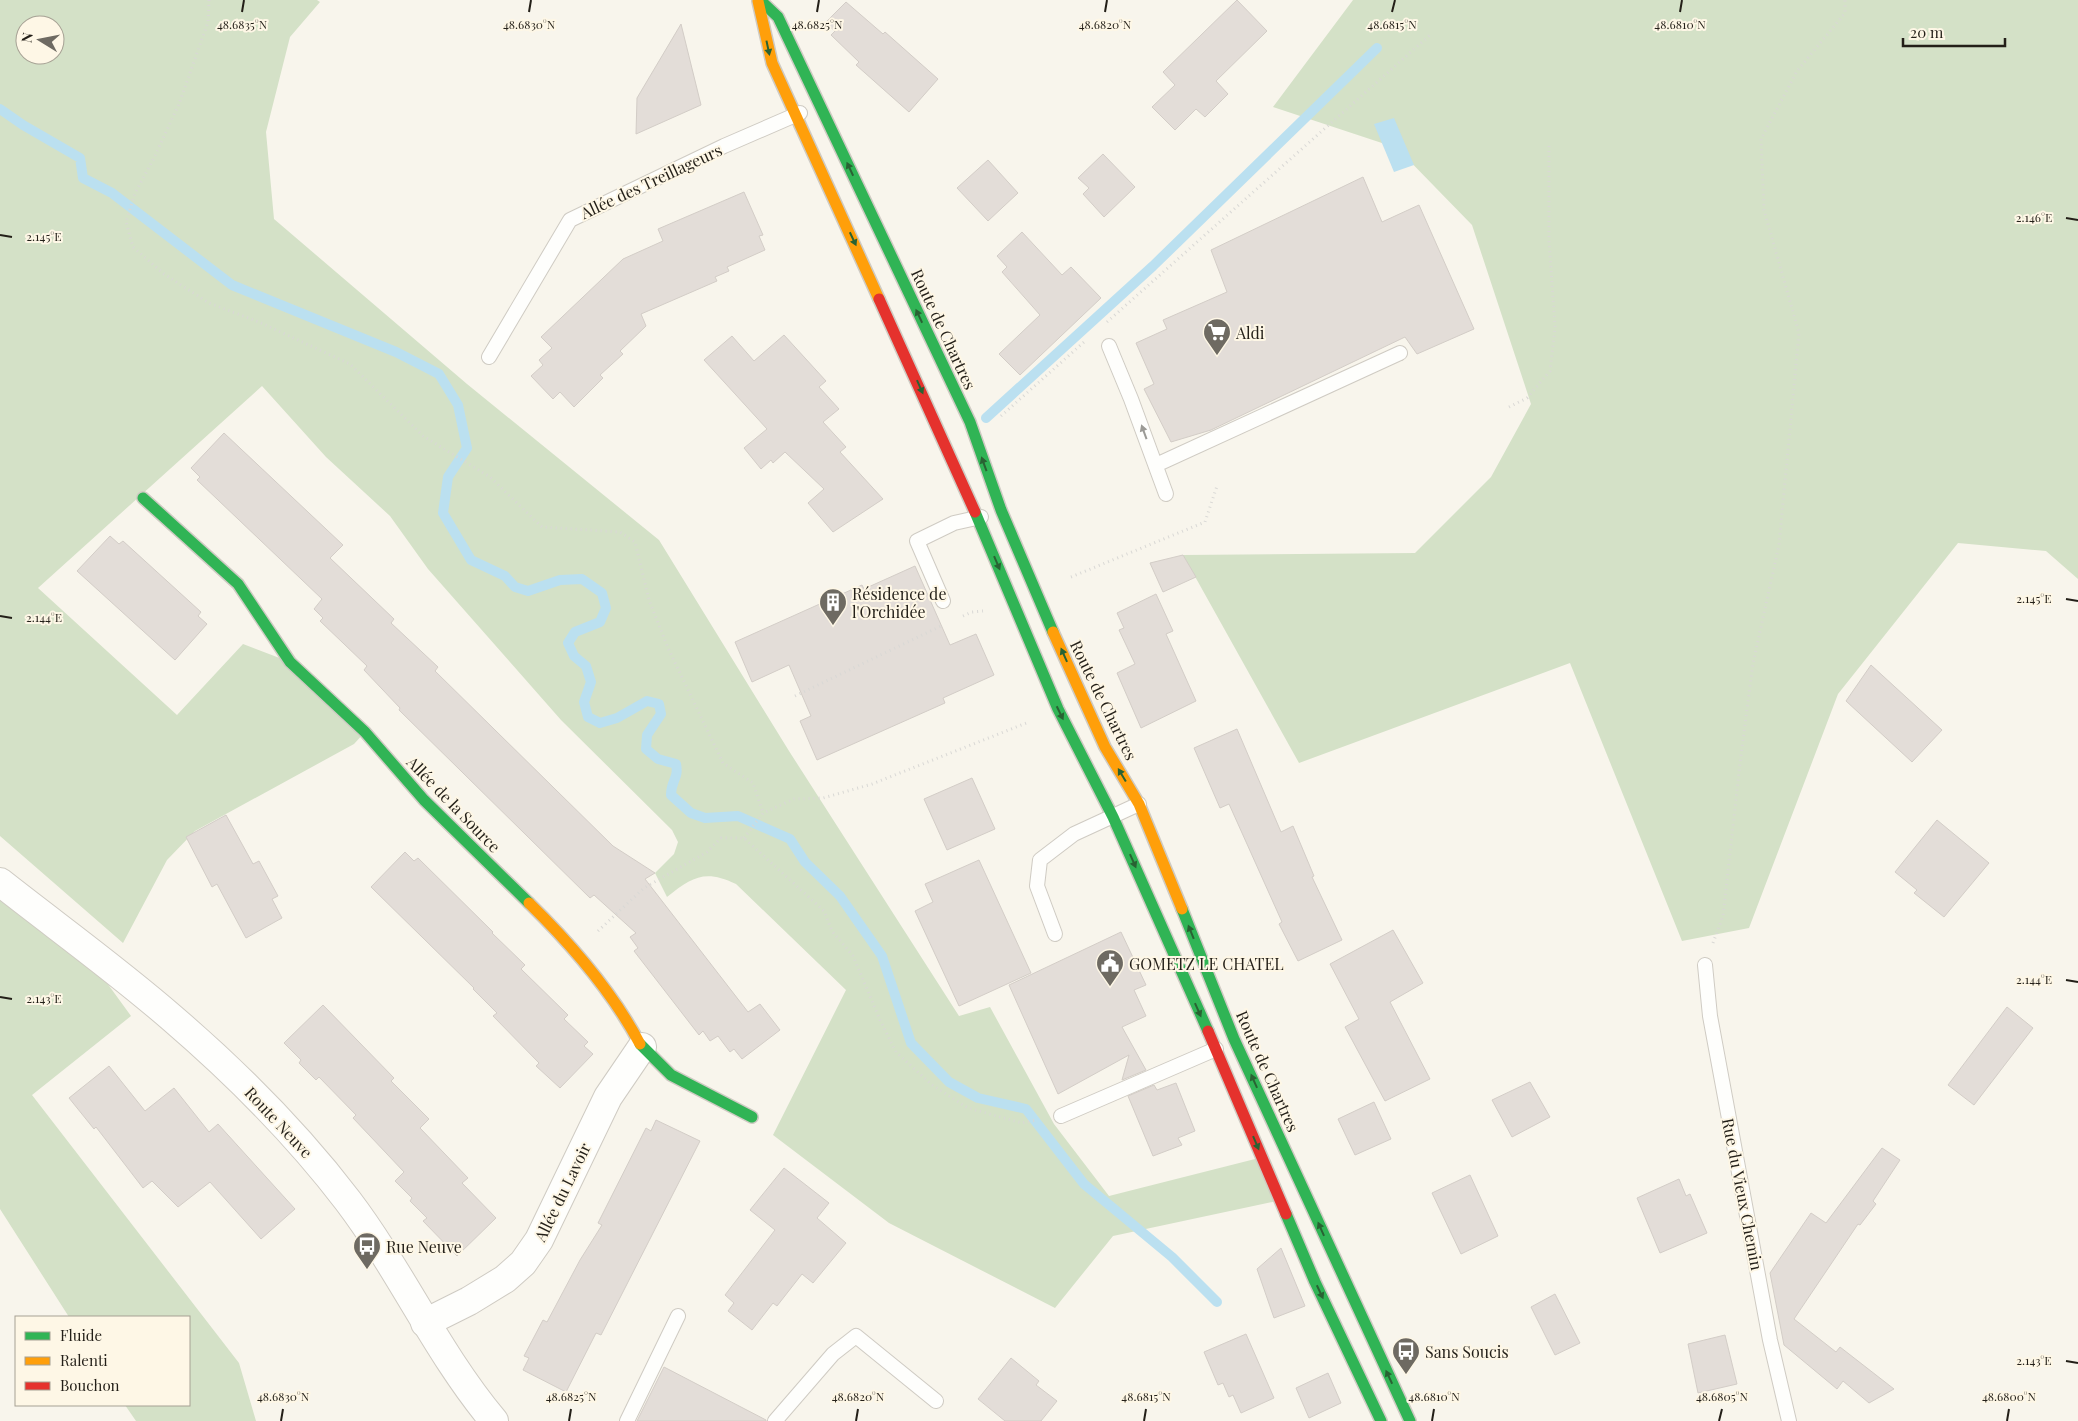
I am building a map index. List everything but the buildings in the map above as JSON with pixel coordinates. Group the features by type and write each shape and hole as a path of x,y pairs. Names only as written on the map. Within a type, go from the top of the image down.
{"main road":[{"name":"Route de Chartres","path":"759,0 778,17 970,422 1001,510 1035,592 1105,747 1139,804 1234,1039 1410,1421"},
{"name":"Route de Chartres","path":"759,0 772,63 978,518 1058,709 1113,817 1216,1049 1315,1282 1380,1421"},
{"name":"Allée de la Source","path":"143,498 238,584 290,662 365,732 424,800 543,916 576,952 623,1012 642,1047 671,1075 752,1117"}],"street":[{"name":"Route Neuve","path":"0,882 172,1018 264,1105 310,1155 347,1200 377,1242 425,1323 469,1390 494,1421"},
{"name":"Allée du Lavoir","path":"425,1323 469,1301 506,1279 523,1262 539,1240 608,1097 642,1047"}],"lane":[{"name":"Allée des Treillageurs","path":"489,356 570,220 724,146 819,104"},
{"path":"1109,346 1166,494"},
{"path":"1156,465 1400,353"},
{"path":"943,601 917,541 954,523 978,518 1001,510"},
{"path":"1055,934 1037,886 1040,860 1074,834 1139,804"},
{"name":"Rue du Vieux Chemin","path":"1705,965 1710,1016 1770,1340 1789,1421"},
{"path":"1061,1116 1216,1049"},
{"path":"627,1421 678,1316"},
{"path":"775,1421 834,1354 856,1336 936,1401"}],"path":[{"path":"209,0 208,22 179,104 153,160 135,193 126,222 133,247 164,274 209,303 259,322 350,364 423,436 490,477 542,527 620,532 635,542 649,600 668,648 723,763 753,783 763,813"},
{"path":"1705,965 1723,916 1753,663 1780,545 1799,333 1764,210 1761,139 1798,71 1845,13 1844,0"},
{"path":"1103,326 1430,35"},
{"path":"1509,407 1527,398 1550,372 1555,327 1549,241 1548,145"},
{"path":"974,435 1006,412 1088,339"},
{"path":"1071,577 1205,522 1217,486"},
{"path":"954,620 972,612 988,610"},
{"path":"795,696 945,624"},
{"path":"744,838 763,813 794,799 823,798 872,784 1032,721"},
{"path":"576,952 644,888 707,852 721,838 744,838 824,911 832,931 853,956 880,1020 896,1052 932,1085 968,1108 1022,1123 1061,1116"}],"green space":[{"path":"0,0 317,0 320,2 290,37 266,132 274,219 467,384 659,540 789,751 959,1016 990,1007 1054,1124 1109,1196 1259,1158 1277,1201 1113,1236 1055,1308 889,1223 773,1135 846,990 736,884 716,877 699,877 684,884 667,897 655,873 674,854 678,842 672,830 561,720 428,569 390,516 326,457 262,386 38,588 177,715 243,644 290,662 365,732 354,744 195,831 167,860 123,943 0,836"},
{"path":"1353,0 2078,0 2078,579 2046,551 1958,543 1838,694 1749,928 1682,941 1570,663 1299,763 1183,555 1415,553 1491,477 1531,404 1472,225 1397,148 1273,107"},
{"path":"0,888 99,972 131,1016 32,1095 239,1363 256,1421 136,1421 126,1406 190,1406 190,1316 68,1316 0,1209"}],"water":[{"path":"1394,118 1414,165 1394,172 1374,124"}],"waterway":[{"path":"986,418 1153,266 1377,48"},
{"path":"0,109 23,125 80,158 83,178 112,193 232,285 396,352 439,374 458,405 467,448 448,477 443,513 471,560 505,576 515,587 528,591 560,580 582,579 602,593 606,608 600,622 575,632 568,643 574,656 586,666 591,682 584,702 588,717 600,723 617,718 647,701 659,704 661,714 647,735 646,749 658,759 676,764 677,769 671,795 691,813 705,818 738,816 790,839 805,862 840,896 882,956 911,1043 949,1082 978,1098 1026,1109 1084,1184 1172,1257 1217,1302"}],"traffic: fast":[{"path":"760,0 778,17 970,422 1001,510 1053,632"},
{"path":"143,498 238,584 290,662 365,732 424,800 529,903"},
{"path":"975,512 1058,709 1113,817 1208,1031"},
{"path":"1182,909 1234,1039 1410,1421"},
{"path":"640,1044 671,1075 752,1117"},
{"path":"1286,1214 1315,1282 1381,1421"}],"traffic: slow":[{"path":"758,1 772,63 879,299"},
{"path":"1053,632 1105,747 1139,804 1182,909"},
{"path":"529,903 561,935 590,969 617,1006 640,1044"}],"traffic: jam":[{"path":"879,299 975,512"},
{"path":"1208,1031 1286,1214"}],"place":[{"name":"Aldi","path":"1217,356"},
{"name":"Résidence de l'Orchidée","path":"833,626"},
{"name":"GOMETZ LE CHATEL","path":"1110,987"},
{"name":"Rue Neuve","path":"367,1270"},
{"name":"Sans Soucis","path":"1406,1375"}]}
